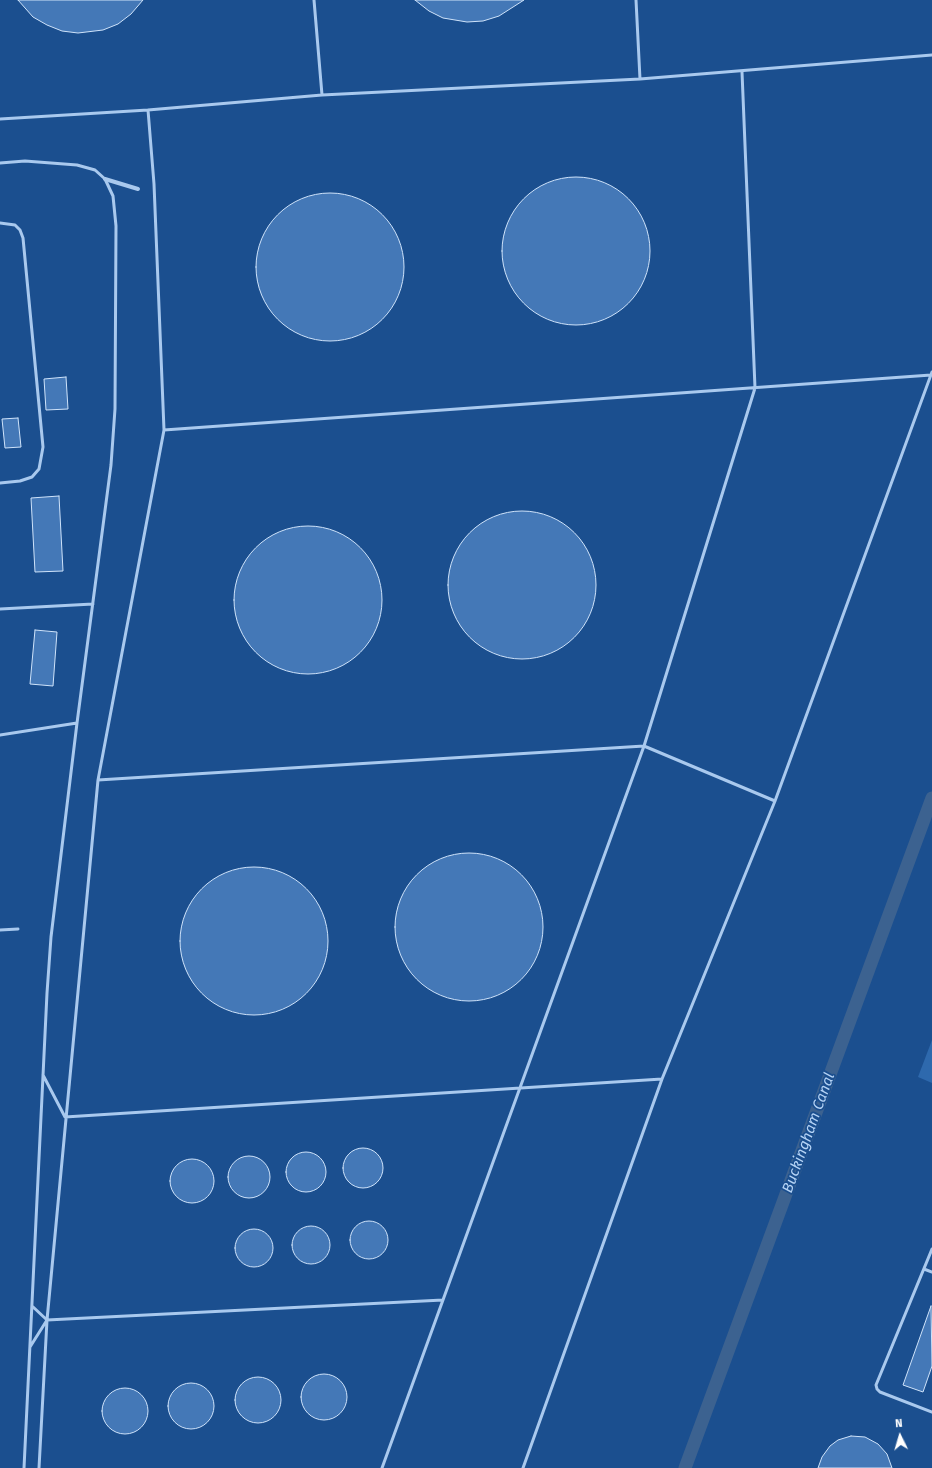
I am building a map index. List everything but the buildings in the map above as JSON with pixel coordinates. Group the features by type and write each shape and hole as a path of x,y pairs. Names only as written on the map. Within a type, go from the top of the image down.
{"street":[{"path":"105,179 138,189"}],"lane":[{"path":"314,0 322,95"},
{"path":"636,0 640,79"},
{"path":"0,119 148,110 322,95 640,79 742,72 932,55"},
{"path":"382,1468 644,746 755,388 742,72"},
{"path":"39,1468 47,1320 98,780 164,430 154,184 148,110"},
{"path":"0,163 25,162 77,165 95,170 105,179 113,196 116,226 115,409 111,465 51,937 24,1468"},
{"path":"0,222 15,225 20,230 23,238 42,448 39,469 32,477 20,481 0,483"},
{"path":"164,430 931,374 775,801 662,1078 522,1468"},
{"path":"0,608 93,604"},
{"path":"0,735 77,723"},
{"path":"98,780 644,746 775,801"},
{"path":"0,930 18,929"},
{"path":"43,1074 65,1117"},
{"path":"65,1117 520,1086 662,1078"},
{"path":"932,1249 876,1385 880,1392 932,1412"},
{"path":"924,1269 932,1272"},
{"path":"32,1306 47,1320 443,1300"},
{"path":"30,1347 47,1320"}],"shaded area":[{"path":"932,1040 932,1083 918,1077"}],"waterway":[{"name":"Buckingham Canal","path":"685,1468 932,798"}]}
